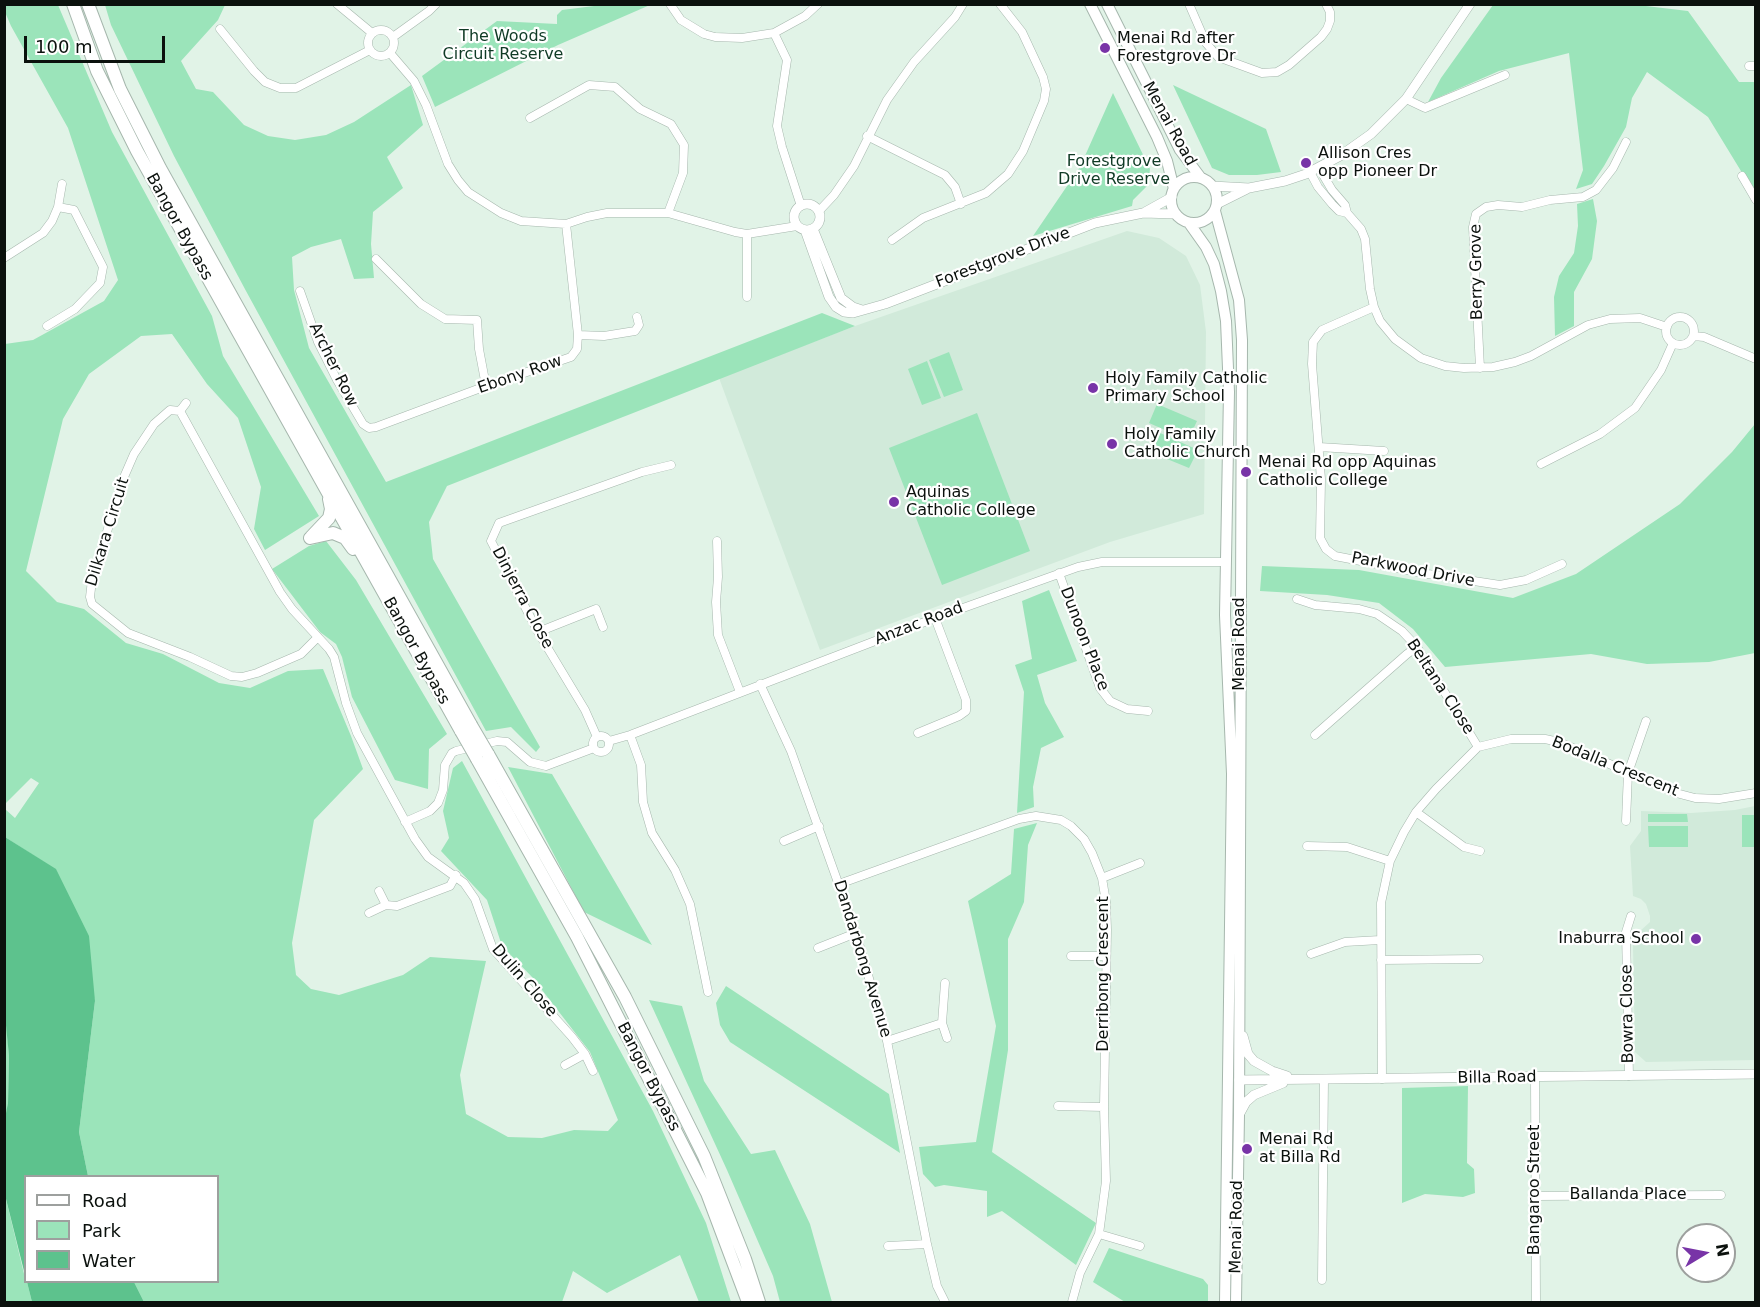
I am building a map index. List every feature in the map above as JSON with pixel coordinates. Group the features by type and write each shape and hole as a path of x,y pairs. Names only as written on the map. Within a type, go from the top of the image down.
{"main road":[{"name":"Bangor Bypass","path":"73,4 97,71 137,152 328,496 466,728"},
{"name":"Bangor Bypass","path":"88,4 120,89 160,168 466,728 625,997 704,1156 745,1259 759,1302"},
{"name":"Menai Road","path":"1090,4 1157,137 1170,172 1173,193"},
{"name":"Menai Road","path":"1107,4 1180,150 1201,178"},
{"path":"1188,178 1201,178 1212,186 1217,196 1216,208 1204,221 1189,223 1182,220 1173,209 1173,193 1181,182 1188,178"},
{"name":"Menai Road","path":"1216,208 1239,300 1242,340 1239,1115 1236,1302"},
{"name":"Menai Road","path":"1189,223 1206,247 1214,264 1221,291 1226,321 1229,404 1225,615 1232,766 1225,1302"},
{"path":"328,496 331,509 329,518 310,538 333,533 345,538 375,576"},
{"name":"Anzac Road","path":"1226,562 1241,563"},
{"name":"Bangor Bypass","path":"482,756 707,1193 748,1302"},
{"name":"Menai Road","path":"1229,1043 1232,1068 1239,1080"},
{"name":"Menai Road","path":"1227,1125 1232,1093 1239,1080"}],"street":[{"path":"337,4 372,33"},
{"path":"393,37 436,4"},
{"path":"670,4 681,20 704,34 715,37 742,38 774,33 804,16 818,4"},
{"path":"390,53 414,81 426,105 448,164 468,192 501,213 521,220 566,224 607,213 668,213 747,234 805,228 819,223 819,211 834,195 854,166 887,100 914,62 955,17 963,4"},
{"path":"892,240 923,218 986,193 1008,174 1023,150 1044,101 1045,82 1022,32 1000,4"},
{"path":"1189,4 1206,43 1218,57 1262,73 1277,72 1289,65 1321,37 1330,21 1330,12 1326,4"},
{"path":"1212,186 1249,188 1285,181 1319,168 1340,156 1371,134 1406,99 1470,4"},
{"path":"220,29 265,82 280,88 296,88 370,50"},
{"path":"385,30 393,37 394,45 390,53 378,56 370,50 368,41 372,33 385,30"},
{"path":"774,33 787,60 777,126 801,206"},
{"path":"1406,99 1425,108 1505,75"},
{"path":"530,118 590,85 615,87 640,110 671,124 684,145 683,173 668,213"},
{"path":"867,136 945,175 955,187 961,204"},
{"name":"Berry Grove","path":"1480,368 1473,227 1476,214 1486,207 1498,205 1522,207 1550,200 1583,197 1596,190 1613,168 1626,142"},
{"path":"1319,168 1332,190 1345,205 1347,213 1361,229 1365,239 1370,289 1380,321 1395,339 1421,358 1445,366 1480,368 1515,362 1532,356 1588,325 1610,319 1640,318 1667,327"},
{"path":"1310,172 1318,188 1332,204 1339,211 1347,213"},
{"path":"1742,176 1755,201"},
{"path":"4,258 43,233 58,207 62,184"},
{"path":"1216,208 1249,188"},
{"path":"1143,213 1173,193"},
{"path":"805,228 794,217 796,210 801,206 811,205 819,211"},
{"path":"46,326 81,303 100,283 103,267 74,210 58,207"},
{"path":"1143,213 1176,214"},
{"name":"Forestgrove Drive","path":"805,228 841,298 853,307 864,311 1095,223 1143,213"},
{"path":"566,224 578,335 603,336 635,331 639,325 637,317"},
{"path":"747,234 747,297"},
{"path":"376,259 421,304 445,319 477,321 479,349 486,386"},
{"name":"Archer Row","path":"300,291 318,342 337,380 363,424 369,428 376,428"},
{"name":"Parkwood Drive","path":"1374,307 1322,330 1313,342 1312,364 1319,447 1320,538 1326,549 1335,556 1500,585 1526,580 1562,564"},
{"path":"1684,318 1693,328 1693,336 1684,345 1672,343 1667,336 1667,327 1672,320 1684,318"},
{"name":"Ebony Row","path":"376,428 486,386 571,357 577,349 578,335"},
{"path":"1693,336 1704,337 1755,359"},
{"path":"1541,464 1600,434 1635,408 1661,369 1672,343"},
{"name":"Dilkara Circuit","path":"186,403 180,411 170,410 164,414 154,424 134,454 124,477 92,580 90,597 92,604 128,633 231,676 242,677 256,673 301,654 318,637"},
{"path":"180,411 280,592 334,657 346,703 357,733 405,822 430,812 438,803 443,790 445,765 452,753 456,751 501,741 513,745 531,762 546,766 594,748"},
{"path":"1319,447 1384,451"},
{"name":"Dinjerra Close","path":"597,737 585,710 538,632 491,541 499,523 642,472 671,465"},
{"path":"717,541 718,635 740,692"},
{"name":"Anzac Road","path":"609,741 630,735 934,618 1089,564 1102,562 1226,562"},
{"name":"Dunoon Place","path":"1059,573 1100,688 1110,701 1127,709 1148,711"},
{"name":"Beltana Close","path":"1297,599 1315,605 1359,609 1377,614 1402,631 1417,647 1478,747"},
{"path":"538,632 596,609 603,627"},
{"path":"918,733 966,711 966,700 934,618"},
{"path":"1315,735 1417,647"},
{"name":"Dandarbong Avenue","path":"760,684 791,751 856,933 887,1041 927,1244 937,1286 945,1302"},
{"path":"1626,821 1628,773 1646,722"},
{"path":"630,735 641,765 643,802 652,833 675,870 690,904 708,992"},
{"path":"604,736 609,741 609,747 605,751 600,752 594,748 593,742 597,737 604,736"},
{"name":"Bodalla Crescent","path":"1478,747 1511,739 1545,739 1560,742 1676,793 1695,798 1719,799 1755,793"},
{"path":"1382,1079 1381,903 1390,861 1416,812 1478,747"},
{"path":"1416,812 1464,847 1480,851"},
{"name":"Derribong Crescent","path":"839,885 1019,819 1036,816 1061,820 1071,826 1084,839 1092,853 1102,878 1106,902 1104,1107 1106,1181 1099,1234 1080,1273 1072,1302"},
{"name":"Dulin Close","path":"405,822 420,848 456,875 475,898 493,949 572,1036 585,1054 593,1071"},
{"path":"784,841 819,826"},
{"path":"1307,846 1347,847 1390,861"},
{"path":"1102,878 1140,862"},
{"path":"369,913 386,905 398,906 450,886 456,875"},
{"path":"379,891 386,905"},
{"name":"Bowra Close","path":"1629,1076 1626,932 1631,916"},
{"path":"818,948 856,933"},
{"path":"1311,954 1345,942 1380,940"},
{"path":"1071,956 1106,956"},
{"path":"1380,960 1479,958"},
{"path":"945,983 942,1023 946,1038"},
{"path":"1239,1004 1248,1054 1261,1066 1272,1071 1309,1079"},
{"path":"887,1041 942,1023"},
{"path":"566,1065 585,1054"},
{"name":"Billa Road","path":"1239,1080 1755,1074"},
{"name":"Bangaroo Street","path":"1535,1078 1536,1302"},
{"path":"1239,1115 1246,1102 1254,1095 1286,1082 1309,1079"},
{"path":"1322,1280 1324,1079"},
{"path":"1058,1106 1104,1107"},
{"name":"Ballanda Place","path":"1535,1196 1721,1194"},
{"path":"1099,1234 1140,1246"},
{"path":"888,1246 927,1244"}],"shaded area":[{"path":"1127,231 1159,238 1186,256 1200,285 1206,332 1204,514 1110,542 820,650 719,378 855,326"},
{"name":"Inaburra School","path":"1755,806 1755,1060 1646,1062 1635,1052 1633,946 1639,932 1650,922 1650,916 1646,904 1633,896 1630,846 1641,831 1641,811 1691,813 1735,810"}],"green space":[{"name":"The Woods Circuit Reserve","path":"610,4 650,5 558,45 435,107 422,76 497,21 557,24 557,15 562,10"},
{"path":"1629,4 1688,11 1739,82 1755,82 1755,194 1708,117 1647,72 1632,98 1626,127 1604,166 1592,184 1576,189 1583,170 1569,53 1499,71 1428,102 1441,78 1493,5"},
{"path":"5,5 58,5 112,132 212,316 223,356 319,516 265,550 254,529 261,487 238,418 207,384 172,334 141,336 89,374 63,419 26,571 57,602 84,609 126,643 163,654 219,683 250,688 288,671 323,669 363,769 314,820 292,943 296,975 311,989 339,995 403,975 430,957 486,961 460,1075 466,1114 508,1137 542,1138 574,1130 608,1131 618,1120 590,1052 532,977 502,946 487,900 441,851 449,838 443,811 453,768 462,761 653,1111 706,1223 731,1302 699,1302 680,1255 607,1293 573,1271 562,1302 144,1302 134,1283 219,1283 219,1175 88,1175 79,1132 95,1001 56,870 5,837 5,809 15,818 39,783 31,778 5,804 5,344 33,340 104,301 118,280 68,128 5,12"},
{"path":"105,5 225,5 218,20 181,61 196,89 213,92 244,125 268,136 295,140 326,135 354,122 411,85 423,125 387,157 403,188 373,212 371,244 374,278 354,279 341,239 311,247 292,257 294,290 309,348 386,482 822,313 855,326 447,486 429,522 433,559 540,747 536,752 511,727 486,731 174,156 111,25"},
{"path":"1173,85 1266,129 1281,172 1229,175 1212,168"},
{"name":"Forestgrove Drive Reserve","path":"1113,93 1150,169 1148,185 1133,200 1132,206 1033,236 1080,167"},
{"path":"1593,199 1597,221 1592,259 1574,292 1574,326 1555,336 1554,297 1559,276 1574,253 1578,226 1577,204"},
{"path":"949,352 963,390 944,397 929,360"},
{"path":"927,361 941,398 922,405 908,369"},
{"path":"1157,404 1197,421 1188,440 1149,423"},
{"path":"977,413 1030,551 942,585 889,448"},
{"path":"1755,424 1755,653 1709,662 1647,664 1591,654 1445,667 1413,629 1379,603 1327,595 1260,591 1262,566 1359,570 1513,598 1576,574 1680,504 1732,452"},
{"path":"1158,432 1198,450 1189,468 1150,452"},
{"path":"326,541 356,580 447,734 429,749 428,789 395,780 352,697 342,657 336,644 320,632 272,569 309,546"},
{"path":"1049,590 1077,661 1037,675 1045,703 1064,737 1041,748 1033,787 1034,807 1017,813 1024,692 1015,665 1032,659 1022,601"},
{"path":"508,767 552,774 652,945 584,912"},
{"path":"1648,814 1687,814 1688,822 1648,822"},
{"path":"1742,815 1755,815 1755,847 1742,847"},
{"path":"1037,823 1028,845 1024,902 1008,939 1008,1050 992,1152 1096,1223 1076,1265 1002,1211 987,1217 987,1191 944,1185 935,1187 923,1174 919,1147 976,1142 996,1026 968,901 1011,874 1014,829"},
{"path":"1648,826 1688,826 1688,847 1649,847"},
{"path":"726,986 889,1094 900,1153 730,1042 720,1025 716,1003"},
{"path":"649,1000 682,1006 704,1081 751,1154 775,1150 810,1224 832,1302 780,1302 773,1276"},
{"path":"5,1005 9,1056 8,1103 5,1123"},
{"path":"1468,1086 1467,1163 1474,1169 1475,1193 1463,1197 1425,1194 1402,1203 1402,1088"},
{"path":"4,1191 24,1274 24,1283 27,1283 32,1302 5,1302"},
{"path":"1109,1248 1203,1279 1208,1285 1208,1302 1125,1302 1093,1282"}],"water":[{"path":"5,837 56,869 89,936 95,1001 79,1132 88,1175 24,1175 24,1271 4,1191 4,1123 8,1103 9,1056 4,1005"},
{"path":"27,1283 134,1283 144,1302 32,1302"}],"place":[{"name":"Menai Rd after Forestgrove Dr","path":"1105,48"},
{"name":"Allison Cres opp Pioneer Dr","path":"1306,163"},
{"name":"Holy Family Catholic Primary School","path":"1093,388"},
{"name":"Holy Family Catholic Church","path":"1112,444"},
{"name":"Menai Rd opp Aquinas Catholic College","path":"1246,472"},
{"name":"Aquinas Catholic College","path":"894,502"},
{"name":"Inaburra School","path":"1696,939"},
{"name":"Menai Rd at Billa Rd","path":"1247,1149"}]}
